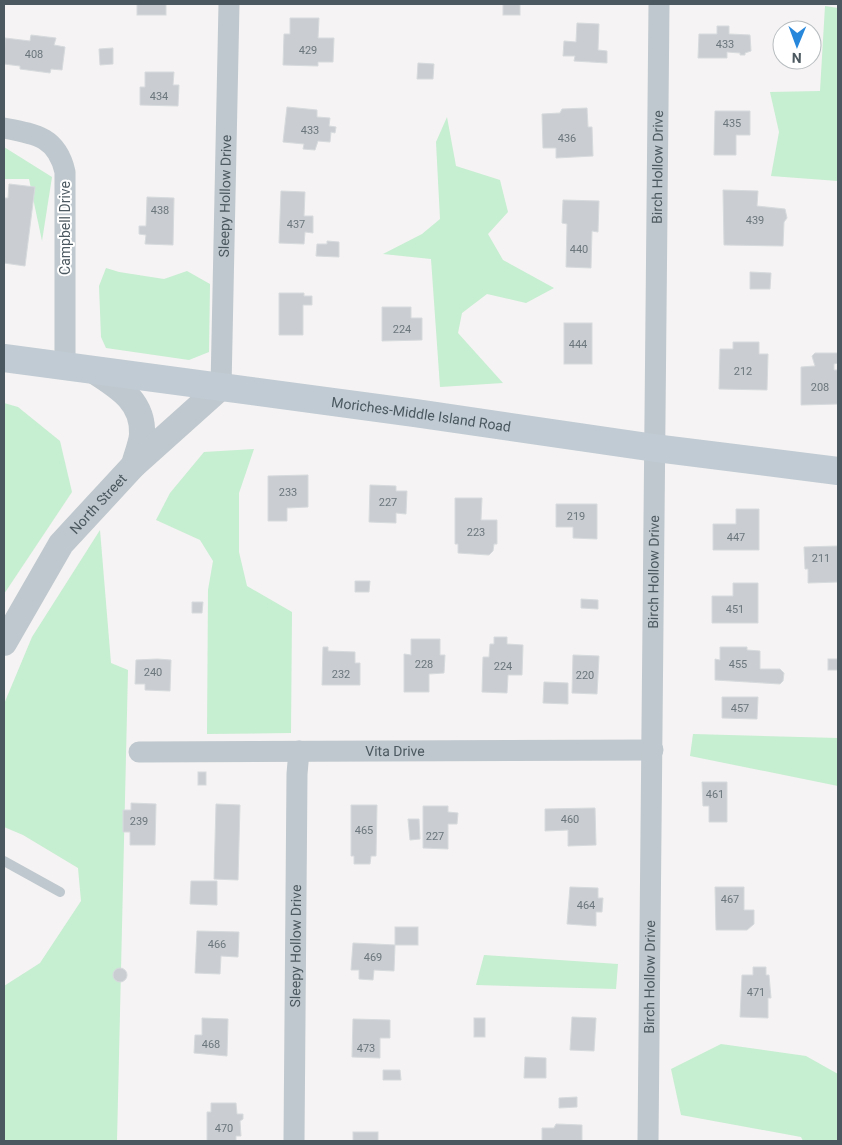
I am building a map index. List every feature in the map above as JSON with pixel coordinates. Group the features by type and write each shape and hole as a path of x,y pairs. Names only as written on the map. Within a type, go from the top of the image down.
{"main road":[{"name":"Moriches-Middle Island Road","path":"4,358 655,448 838,471"}],"street":[{"name":"Sleepy Hollow Drive","path":"221,387 229,4"},
{"name":"Birch Hollow Drive","path":"648,1141 659,4"},
{"name":"Campbell Drive","path":"4,128 46,139 61,155 65,172 65,367"},
{"path":"94,371 123,390 137,406 142,435 134,465"},
{"name":"North Street","path":"4,643 61,544 134,465 221,387"},
{"name":"Vita Drive","path":"139,752 653,750"},
{"name":"Sleepy Hollow Drive","path":"294,1141 297,774 299,751"}],"lane":[{"path":"4,861 60,892"}],"green space":[{"path":"825,6 838,8 838,181 771,176 779,132 770,92 820,91"},
{"path":"447,117 456,166 500,180 508,212 488,234 503,260 554,288 526,303 487,294 462,313 458,333 503,383 440,387 431,259 383,254 422,234 440,219 436,142"},
{"path":"4,147 52,177 42,241 29,179 4,179"},
{"path":"106,268 119,272 164,279 187,271 210,284 209,352 189,360 106,348 101,337 99,286"},
{"path":"4,403 18,407 60,441 72,492 4,594"},
{"path":"254,449 239,493 239,552 247,586 292,612 291,733 207,734 208,590 213,561 200,540 156,520 170,493 204,452"},
{"path":"100,530 111,663 128,670 117,1141 4,1141 4,986 40,963 81,901 78,868 23,835 4,827 4,704 32,637"},
{"path":"693,734 838,738 838,786 690,756"},
{"path":"484,955 618,964 616,989 476,985"},
{"path":"721,1044 806,1056 838,1074 838,1141 803,1141 801,1137 681,1115 671,1069"}],"building":[{"path":"137,4 166,4 166,15 137,15"},
{"path":"503,4 520,4 520,15 503,15"},
{"path":"290,18 319,18 318,38 334,38 333,62 318,62 318,66 283,65 284,34 290,34"},
{"path":"577,23 599,24 598,50 607,51 607,63 574,61 575,56 563,56 564,41 576,42"},
{"path":"717,26 729,26 729,34 750,35 751,51 745,53 745,55 727,52 727,58 698,58 699,34 717,34"},
{"path":"31,35 56,38 54,45 65,47 62,70 51,69 50,73 20,69 20,66 4,64 5,38 30,41"},
{"path":"113,48 113,64 100,65 99,49"},
{"path":"418,63 434,64 433,79 417,79"},
{"path":"145,72 174,72 173,85 179,85 178,106 140,105 140,87 145,87"},
{"path":"287,107 317,110 317,117 330,118 329,126 336,127 335,133 331,132 330,142 318,141 315,150 303,149 304,144 283,142"},
{"path":"587,108 588,127 592,127 593,156 556,158 556,148 543,148 542,114 560,113 562,109"},
{"path":"715,111 750,111 750,135 736,135 736,155 714,155"},
{"path":"9,184 35,187 25,266 4,263 4,198 8,198"},
{"path":"723,190 758,191 757,206 785,209 787,218 784,222 783,246 724,245"},
{"path":"281,191 305,192 304,216 313,216 313,233 305,232 304,244 279,243"},
{"path":"147,197 174,198 173,245 145,244 146,235 139,234 139,226 146,226"},
{"path":"563,200 599,201 598,232 592,231 591,268 566,267 567,224 562,223"},
{"path":"327,241 339,242 339,257 316,256 317,244 327,244"},
{"path":"750,272 771,273 770,289 750,289"},
{"path":"279,293 304,293 304,296 312,296 312,305 303,305 303,335 279,335"},
{"path":"382,307 411,307 411,318 422,318 422,340 382,341"},
{"path":"564,323 592,323 592,364 564,364"},
{"path":"733,342 759,342 759,354 768,354 767,390 719,389 720,349 733,349"},
{"path":"815,353 838,353 838,363 834,364 834,370 838,370 838,404 801,405 801,367 815,366 812,356"},
{"path":"308,475 308,507 287,508 287,521 268,521 268,476"},
{"path":"370,485 396,486 396,491 407,491 406,514 396,513 396,523 369,522"},
{"path":"455,498 482,498 481,520 497,520 497,544 494,544 493,551 489,555 458,553 458,544 455,544"},
{"path":"556,504 597,504 597,539 573,538 573,527 556,527"},
{"path":"736,509 759,509 759,550 713,550 713,524 736,524"},
{"path":"838,546 838,582 808,583 808,569 805,569 804,547"},
{"path":"355,581 370,581 369,592 355,592"},
{"path":"733,583 758,583 758,623 712,623 712,596 733,596"},
{"path":"581,599 598,600 598,609 581,608"},
{"path":"192,602 203,602 202,613 192,613"},
{"path":"494,637 507,637 507,644 523,645 522,675 508,675 507,693 482,692 483,657 489,657 490,644 494,644"},
{"path":"411,639 440,639 440,655 445,655 444,673 429,674 429,692 404,692 404,654 411,655"},
{"path":"323,647 328,647 328,651 355,652 355,663 360,663 360,685 322,685"},
{"path":"720,647 747,647 747,650 760,651 760,669 780,669 784,673 783,681 780,684 715,680 715,659 720,660"},
{"path":"573,655 599,656 597,694 572,693"},
{"path":"828,659 838,659 838,670 828,670"},
{"path":"136,660 171,660 170,691 145,690 145,684 135,684"},
{"path":"544,682 568,683 568,704 543,703"},
{"path":"722,697 758,697 757,719 722,718"},
{"path":"198,772 206,772 206,785 198,785"},
{"path":"702,782 727,782 727,822 709,822 709,806 703,806"},
{"path":"131,803 156,804 155,845 130,845 130,832 123,832 123,810 131,810"},
{"path":"216,804 240,805 238,880 214,879"},
{"path":"351,805 377,805 376,856 371,856 370,864 354,864 354,856 351,856"},
{"path":"423,806 448,806 448,812 458,813 457,824 448,824 448,849 423,848"},
{"path":"595,808 596,845 568,846 568,830 545,831 545,809"},
{"path":"408,819 419,819 420,839 410,840"},
{"path":"191,881 217,881 217,905 190,904"},
{"path":"570,887 598,888 598,898 603,898 602,912 596,912 596,926 567,924"},
{"path":"715,887 744,887 744,910 754,910 754,924 747,930 716,930"},
{"path":"395,927 418,927 418,945 395,945"},
{"path":"197,931 239,932 238,957 221,956 220,974 195,973"},
{"path":"353,943 395,945 394,971 374,970 373,980 359,979 359,970 351,970"},
{"path":"753,967 766,967 766,975 769,975 771,998 768,998 768,1018 740,1017 742,975 753,975"},
{"path":"120,968 125,970 127,975 125,980 120,982 115,980 113,975 115,970"},
{"path":"572,1017 596,1018 594,1051 570,1050"},
{"path":"202,1018 228,1019 227,1056 194,1053 195,1035 202,1035"},
{"path":"474,1018 485,1018 485,1037 474,1037"},
{"path":"353,1019 390,1020 390,1038 380,1038 380,1058 352,1057"},
{"path":"525,1057 546,1058 546,1078 524,1078"},
{"path":"383,1070 400,1070 401,1080 383,1080"},
{"path":"577,1097 577,1107 559,1108 559,1098"},
{"path":"211,1103 236,1103 237,1114 243,1114 243,1119 240,1121 241,1136 236,1136 236,1141 207,1141 207,1112 211,1112"},
{"path":"556,1124 582,1125 582,1141 542,1141 542,1128 554,1128"},
{"path":"353,1132 378,1132 378,1141 353,1141"}]}
